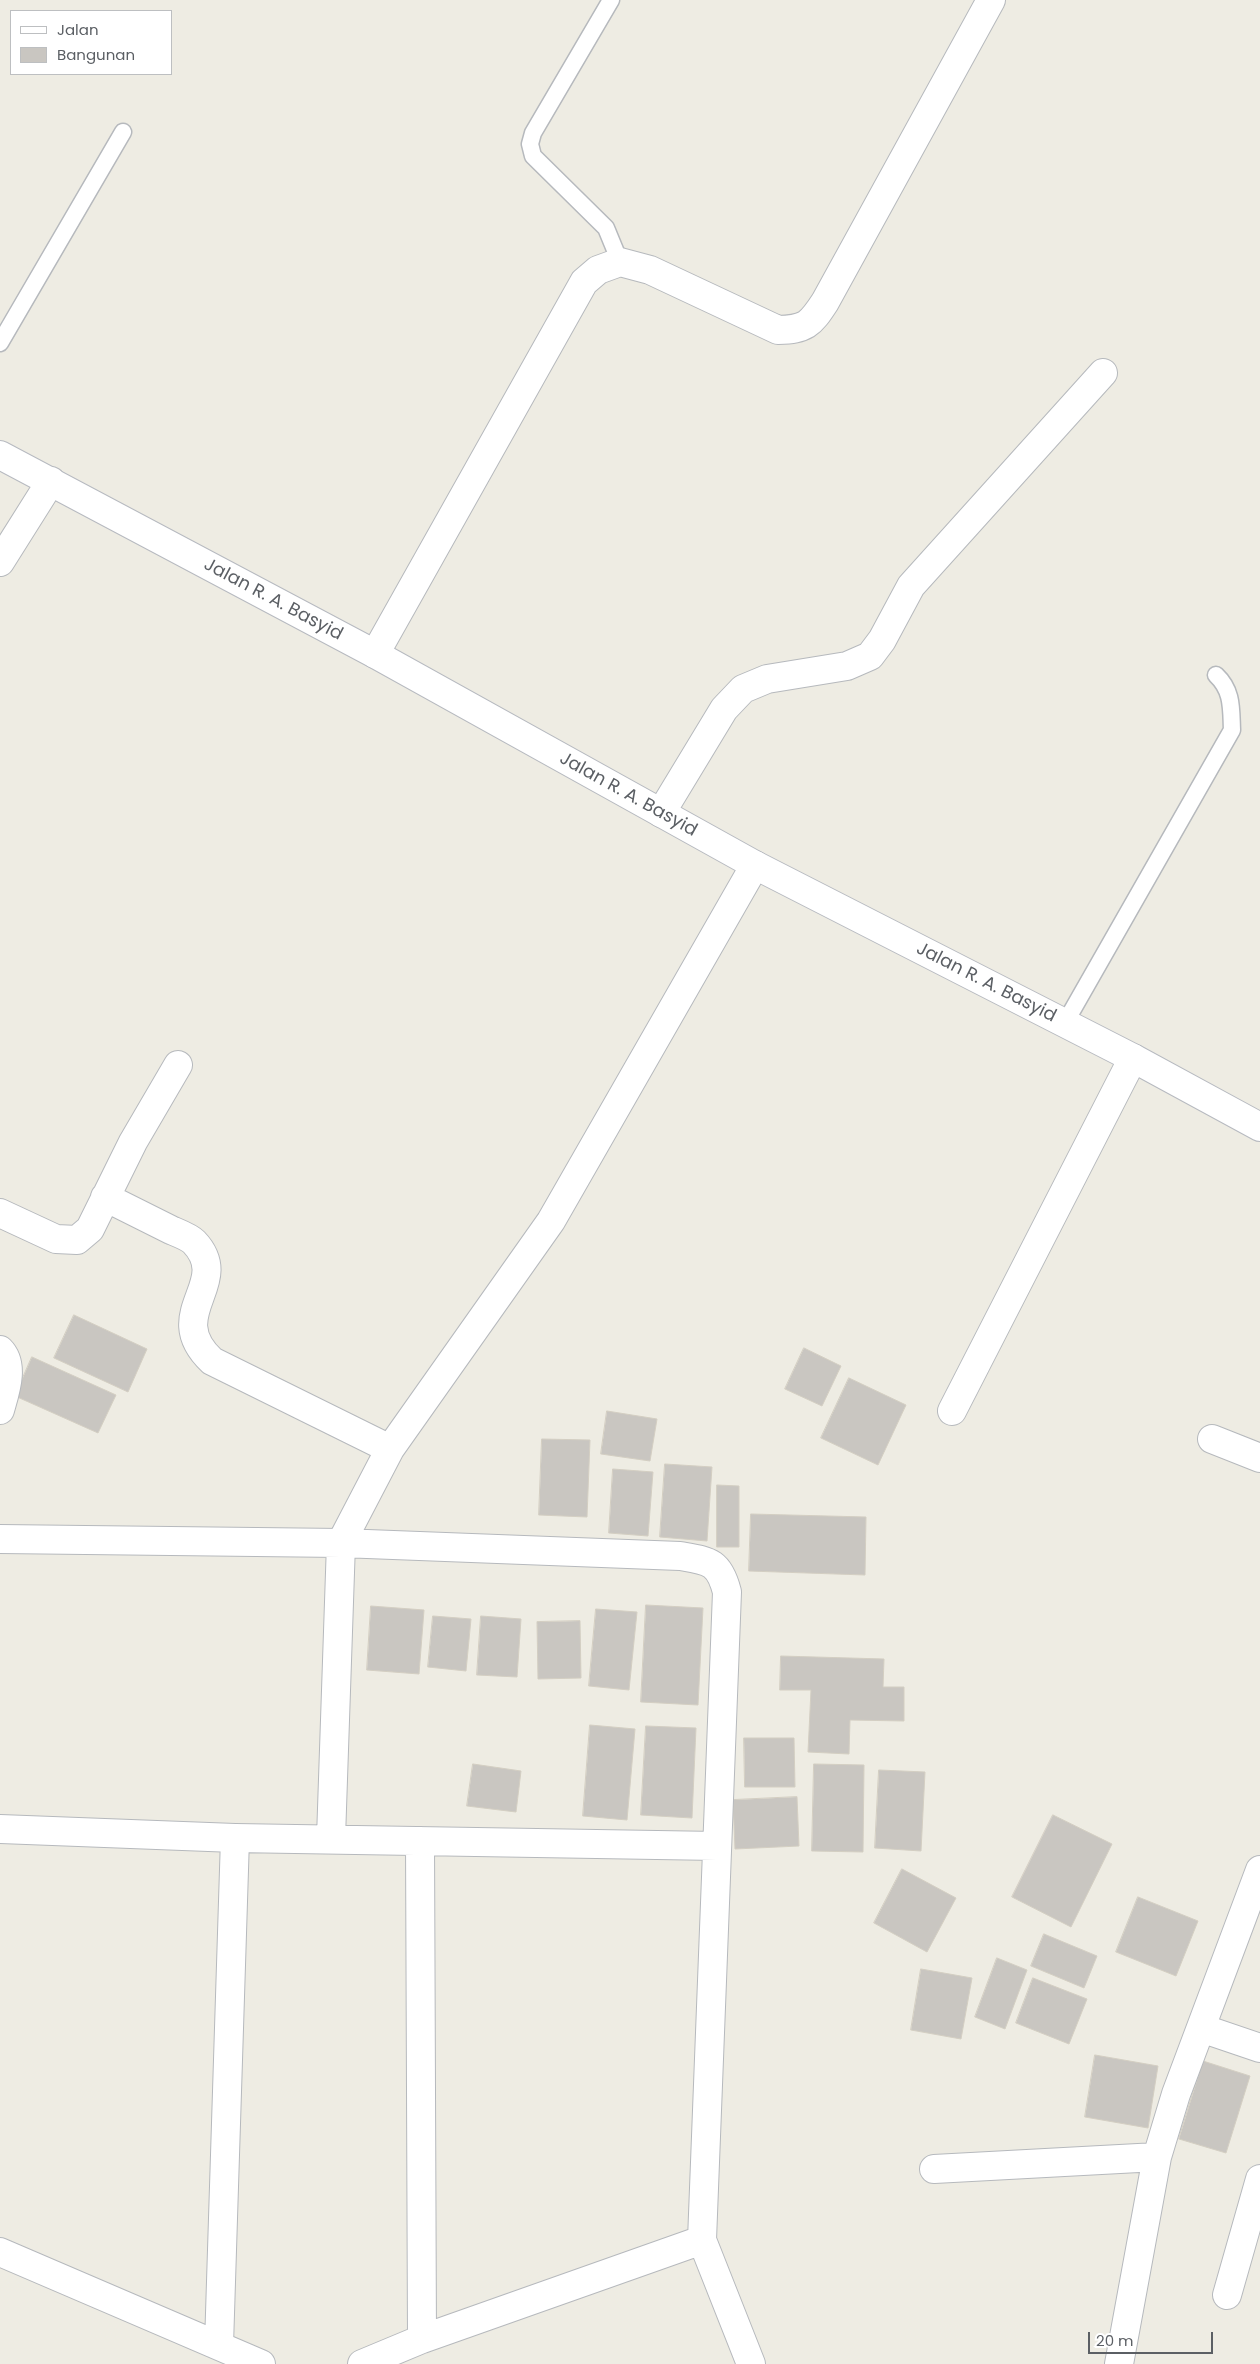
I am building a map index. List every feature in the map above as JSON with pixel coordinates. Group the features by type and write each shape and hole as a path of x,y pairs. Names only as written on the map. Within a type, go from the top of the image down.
{"street":[{"path":"375,654 584,282 598,270 620,262 650,270 778,330 796,329 812,322 825,302 991,0"},
{"path":"661,813 724,709 743,689 767,679 847,666 870,656 882,640 911,586 1103,373"},
{"name":"Jalan R. A. Basyid","path":"0,455 375,654 755,865 1133,1058 1260,1127"},
{"path":"0,562 52,481"},
{"path":"331,1838 340,1543 390,1449 551,1221 755,865"},
{"path":"952,1411 1133,1058"},
{"path":"0,1213 56,1239 77,1240 90,1229 133,1142 178,1064"},
{"path":"105,1197 193,1241 204,1255 208,1269 193,1316 193,1334 200,1350 212,1361 390,1449"},
{"path":"0,1350 4,1354 8,1369 0,1410"},
{"path":"1212,1439 1260,1458"},
{"path":"0,1539 340,1543 680,1556 708,1561 723,1574 728,1592 702,2240 751,2364"},
{"path":"0,1829 235,1838 331,1838 717,1846"},
{"path":"219,2345 235,1838"},
{"path":"420,1841 422,2339"},
{"path":"1119,2364 1156,2157 1176,2094 1260,1870"},
{"path":"1201,2028 1260,2048"},
{"path":"934,2169 1156,2157"},
{"path":"1227,2295 1260,2179"},
{"path":"362,2364 422,2339 702,2240"},
{"path":"0,2252 261,2364"}],"lane":[{"path":"611,0 533,133 530,144 533,156 606,228 620,262"},
{"path":"0,343 122,132"},
{"path":"1065,1023 1232,730 1231,706 1226,684 1216,675"}],"building":[{"path":"74,1315 147,1349 128,1392 54,1358"},
{"path":"804,1348 841,1366 822,1406 785,1389"},
{"path":"32,1357 116,1395 98,1433 15,1396"},
{"path":"849,1378 906,1405 878,1465 821,1438"},
{"path":"607,1411 657,1419 650,1461 601,1454"},
{"path":"542,1439 590,1440 587,1517 539,1515"},
{"path":"665,1464 712,1467 707,1541 660,1537"},
{"path":"613,1469 653,1472 648,1536 609,1533"},
{"path":"717,1485 739,1486 739,1547 717,1547"},
{"path":"751,1514 866,1517 865,1575 749,1571"},
{"path":"646,1605 703,1608 698,1705 641,1702"},
{"path":"371,1606 424,1610 419,1674 367,1670"},
{"path":"596,1609 637,1612 629,1690 589,1686"},
{"path":"433,1616 471,1619 466,1671 428,1667"},
{"path":"481,1616 521,1619 517,1677 477,1675"},
{"path":"580,1621 581,1678 538,1679 537,1622"},
{"path":"781,1656 884,1659 883,1687 904,1687 904,1721 850,1720 849,1754 808,1752 811,1690 780,1690"},
{"path":"590,1725 635,1729 627,1820 583,1816"},
{"path":"646,1726 696,1728 692,1818 641,1815"},
{"path":"744,1738 794,1738 795,1787 745,1787"},
{"path":"473,1764 521,1771 516,1812 467,1806"},
{"path":"814,1764 864,1765 863,1852 812,1851"},
{"path":"879,1770 925,1772 921,1851 875,1848"},
{"path":"797,1797 799,1846 735,1849 733,1800"},
{"path":"1053,1815 1112,1844 1071,1927 1012,1897"},
{"path":"902,1869 956,1898 927,1952 874,1923"},
{"path":"1138,1897 1198,1921 1176,1976 1116,1952"},
{"path":"1044,1934 1097,1956 1084,1988 1031,1966"},
{"path":"997,1958 1027,1970 1005,2029 975,2017"},
{"path":"921,1969 972,1978 961,2039 911,2030"},
{"path":"1033,1978 1087,1999 1069,2044 1016,2023"},
{"path":"1095,2055 1158,2066 1148,2128 1085,2117"},
{"path":"1203,2061 1250,2076 1226,2153 1179,2139"}]}
